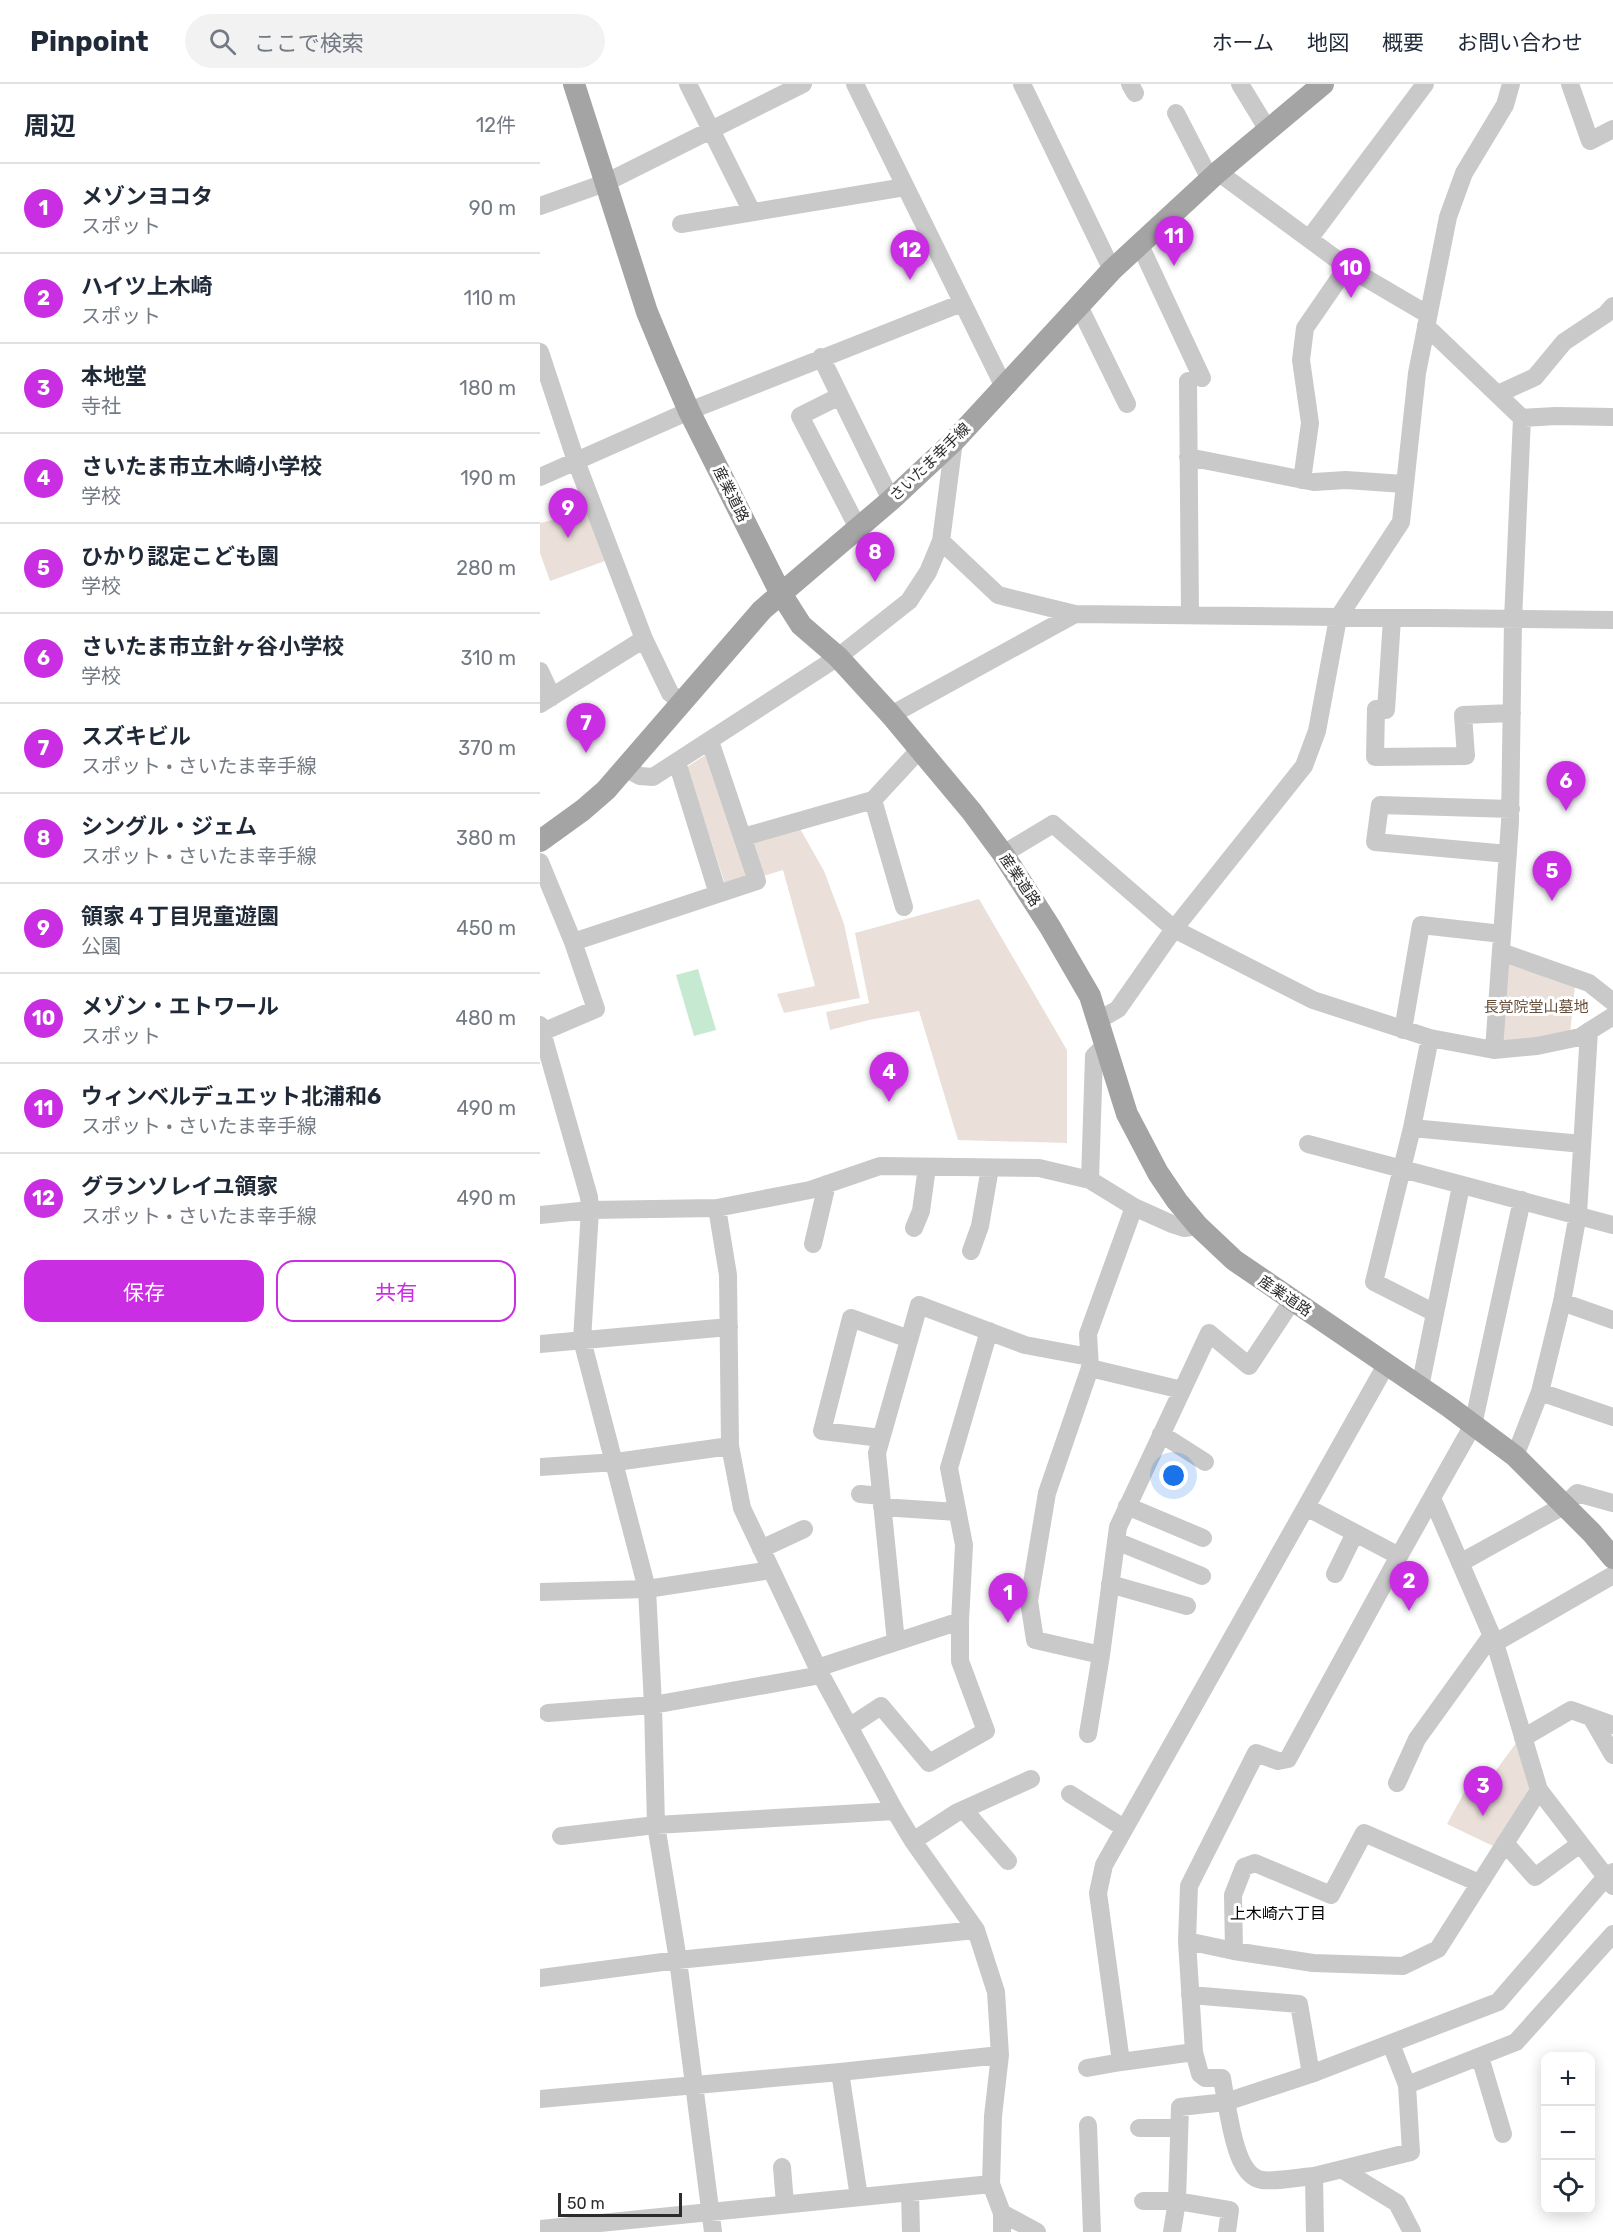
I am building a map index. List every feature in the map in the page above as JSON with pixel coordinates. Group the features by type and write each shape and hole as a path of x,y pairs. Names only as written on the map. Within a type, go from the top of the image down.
{"main road":[{"name":"産業道路","path":"574,84 647,312 689,411 780,592 801,625 838,657 891,715 1003,854 1080,976 1099,1020 1127,1114 1142,1146 1164,1182 1198,1226 1234,1260 1420,1387 1515,1456 1565,1505 1613,1558"},
{"name":"さいたま幸手線","path":"540,841 606,790 762,610 780,592 891,500 954,441 1139,243 1214,175 1323,84"}],"street":[{"path":"687,84 752,212"},
{"path":"540,206 605,183 803,84"},
{"path":"855,84 1004,387"},
{"path":"1022,84 1112,270"},
{"path":"1240,84 1269,130"},
{"path":"1309,239 1425,84"},
{"path":"1099,1020 1118,1009 1174,929 1304,766 1317,731 1338,618 1401,522 1417,373 1448,217 1464,173 1505,105 1511,84"},
{"path":"1570,84 1590,141 1613,129"},
{"path":"1176,113 1214,175 1426,320 1522,418 1513,620 1511,808 1494,1050"},
{"path":"681,224 905,188"},
{"path":"1139,243 1195,379 1188,457 1190,614"},
{"path":"1302,480 1310,423 1301,360 1305,328 1347,267"},
{"path":"540,477 689,411 962,303"},
{"path":"1079,306 1126,404"},
{"path":"1498,394 1535,377 1564,342 1606,314 1613,306"},
{"path":"540,352 576,461 644,639 670,693 681,702"},
{"path":"821,357 891,500"},
{"path":"840,396 800,416 858,528"},
{"path":"1522,418 1613,417"},
{"path":"625,768 640,776 653,777 838,657 909,601 928,572 941,541 954,441"},
{"path":"1188,457 1314,482 1346,480 1404,484"},
{"path":"941,541 998,595 1075,614 1613,620"},
{"path":"891,715 1075,614"},
{"path":"1392,619 1386,710 1376,709 1376,757 1466,756 1463,715 1512,713"},
{"path":"540,671 546,701 644,639"},
{"path":"573,942 757,880 710,741"},
{"path":"743,837 873,800 920,749"},
{"path":"677,762 718,894"},
{"path":"873,800 904,907"},
{"path":"1508,854 1375,842 1380,805 1511,808"},
{"path":"1003,854 1053,824 1174,929 1314,1000 1430,1038 1494,1050 1537,1046 1580,1037 1613,1016"},
{"path":"540,862 573,942 596,1009 541,1030 589,1197 582,1340 616,1462 647,1589 656,1825 678,1960 713,2232"},
{"path":"1403,1030 1421,925 1502,943 1589,983 1613,1002"},
{"path":"1515,1456 1540,1392 1562,1302 1578,1214 1589,1031"},
{"path":"1430,1038 1412,1128 1374,1281 1435,1313"},
{"path":"1090,1180 1094,1056 1106,1044"},
{"path":"1412,1128 1582,1144"},
{"path":"1308,1144 1613,1225"},
{"path":"540,1215 590,1210 717,1208 810,1190 880,1166 1039,1168 1090,1180 1134,1208 1184,1228 1198,1226"},
{"path":"914,1228 921,1211 927,1167"},
{"path":"971,1251 980,1226 990,1168"},
{"path":"813,1244 827,1184"},
{"path":"1420,1387 1461,1186"},
{"path":"1391,2044 1407,2085 1411,2152 1314,2176 1261,2180 1246,2170 1235,2146 1222,2078 1205,2078 1200,2074 1194,2052 1187,1941 1189,1886 1256,1753 1278,1761 1288,1759 1473,1425 1522,1200"},
{"path":"717,1208 728,1275 730,1446 742,1508 819,1671 895,1811 913,1841 976,1930 996,1992 1000,2055 993,2116 991,2184 1002,2213 1002,2232"},
{"path":"1101,1654 1035,1640 1029,1601 1047,1493 1090,1362 1088,1334 1134,1208"},
{"path":"1088,1734 1118,1527 1127,1506 1209,1333 1249,1366 1292,1301"},
{"path":"1562,1302 1613,1320"},
{"path":"896,1642 877,1453 919,1305 1025,1345 1182,1390"},
{"path":"881,1438 822,1431 851,1318 909,1340"},
{"path":"540,1344 729,1327"},
{"path":"849,1727 881,1706 928,1763 986,1731 960,1661 964,1545 949,1468 989,1331"},
{"path":"1121,2062 1098,1893 1104,1865 1386,1365"},
{"path":"1540,1392 1613,1417"},
{"path":"1161,1434 1205,1462"},
{"path":"540,1467 616,1462 730,1446"},
{"path":"1460,1563 1565,1505 1577,1493 1613,1503"},
{"path":"860,1494 882,1502 957,1512"},
{"path":"1172,2232 1177,2201 1180,2106 1226,2102 1311,2074 1498,2002 1611,1878 1580,1844 1539,1790 1493,1639 1432,1498"},
{"path":"1127,1506 1203,1538"},
{"path":"1306,1507 1399,1556"},
{"path":"761,1549 804,1529"},
{"path":"1335,1574 1355,1533"},
{"path":"1116,1541 1202,1576"},
{"path":"540,1592 647,1589 771,1570"},
{"path":"1397,1783 1417,1739 1493,1639 1613,1575"},
{"path":"1110,1584 1187,1606"},
{"path":"548,1713 653,1705 819,1671 960,1621"},
{"path":"1524,1738 1572,1710 1613,1725"},
{"path":"1591,1717 1613,1755"},
{"path":"913,1841 964,1809 1031,1779"},
{"path":"1187,1941 1313,1963 1403,1966 1438,1949 1539,1790"},
{"path":"1070,1794 1124,1828"},
{"path":"964,1809 1008,1861"},
{"path":"561,1836 656,1825 895,1811"},
{"path":"1234,1951 1233,1895 1244,1867 1255,1863 1331,1895 1364,1833 1479,1883"},
{"path":"1505,1843 1535,1877 1580,1844"},
{"path":"540,1978 678,1960 976,1930"},
{"path":"1407,2085 1516,2042 1613,1935"},
{"path":"1190,1995 1299,2004 1311,2074"},
{"path":"1087,2068 1194,2052"},
{"path":"540,2099 1000,2055"},
{"path":"1480,2057 1503,2134"},
{"path":"840,2072 859,2197"},
{"path":"1088,2125 1092,2232"},
{"path":"1138,2128 1179,2128"},
{"path":"782,2167 785,2204"},
{"path":"1343,2170 1396,2203 1412,2232"},
{"path":"1314,2176 1315,2232"},
{"path":"540,2229 625,2227 785,2204 991,2184"},
{"path":"910,2192 911,2232"},
{"path":"1143,2201 1177,2201 1230,2210 1227,2232"},
{"path":"1002,2213 1037,2232"}],"green space":[{"path":"587,512 605,561 550,581 540,553 540,523"},
{"path":"710,752 751,879 726,887 687,767"},
{"path":"798,825 824,871 844,924 860,998 784,1013 777,994 815,986 783,870 760,877 748,842"},
{"path":"979,899 1067,1050 1067,1143 958,1140 919,1011 830,1030 826,1012 869,1003 855,933"},
{"name":"長覚院堂山墓地","path":"1507,963 1575,986 1570,1034 1505,1045 1499,1038"},
{"path":"1519,1739 1530,1787 1495,1847 1447,1824 1478,1767 1494,1773"}],"shaded area":[{"path":"698,969 716,1030 694,1036 676,975"}],"place":[{"name":"ウィンベルデュエット北浦和6","path":"1174,266"},
{"name":"グランソレイユ領家","path":"910,280"},
{"name":"メゾン・エトワール","path":"1351,298"},
{"name":"領家４丁目児童遊園","path":"568,538"},
{"name":"シングル・ジェム","path":"875,582"},
{"name":"スズキビル","path":"586,753"},
{"name":"さいたま市立針ヶ谷小学校","path":"1566,811"},
{"name":"ひかり認定こども園","path":"1552,901"},
{"name":"さいたま市立木崎小学校","path":"889,1102"},
{"name":"ハイツ上木崎","path":"1409,1611"},
{"name":"メゾンヨコタ","path":"1008,1623"},
{"name":"本地堂","path":"1483,1816"}],"district":[{"name":"上木崎六丁目","path":"1278,1913"}]}
